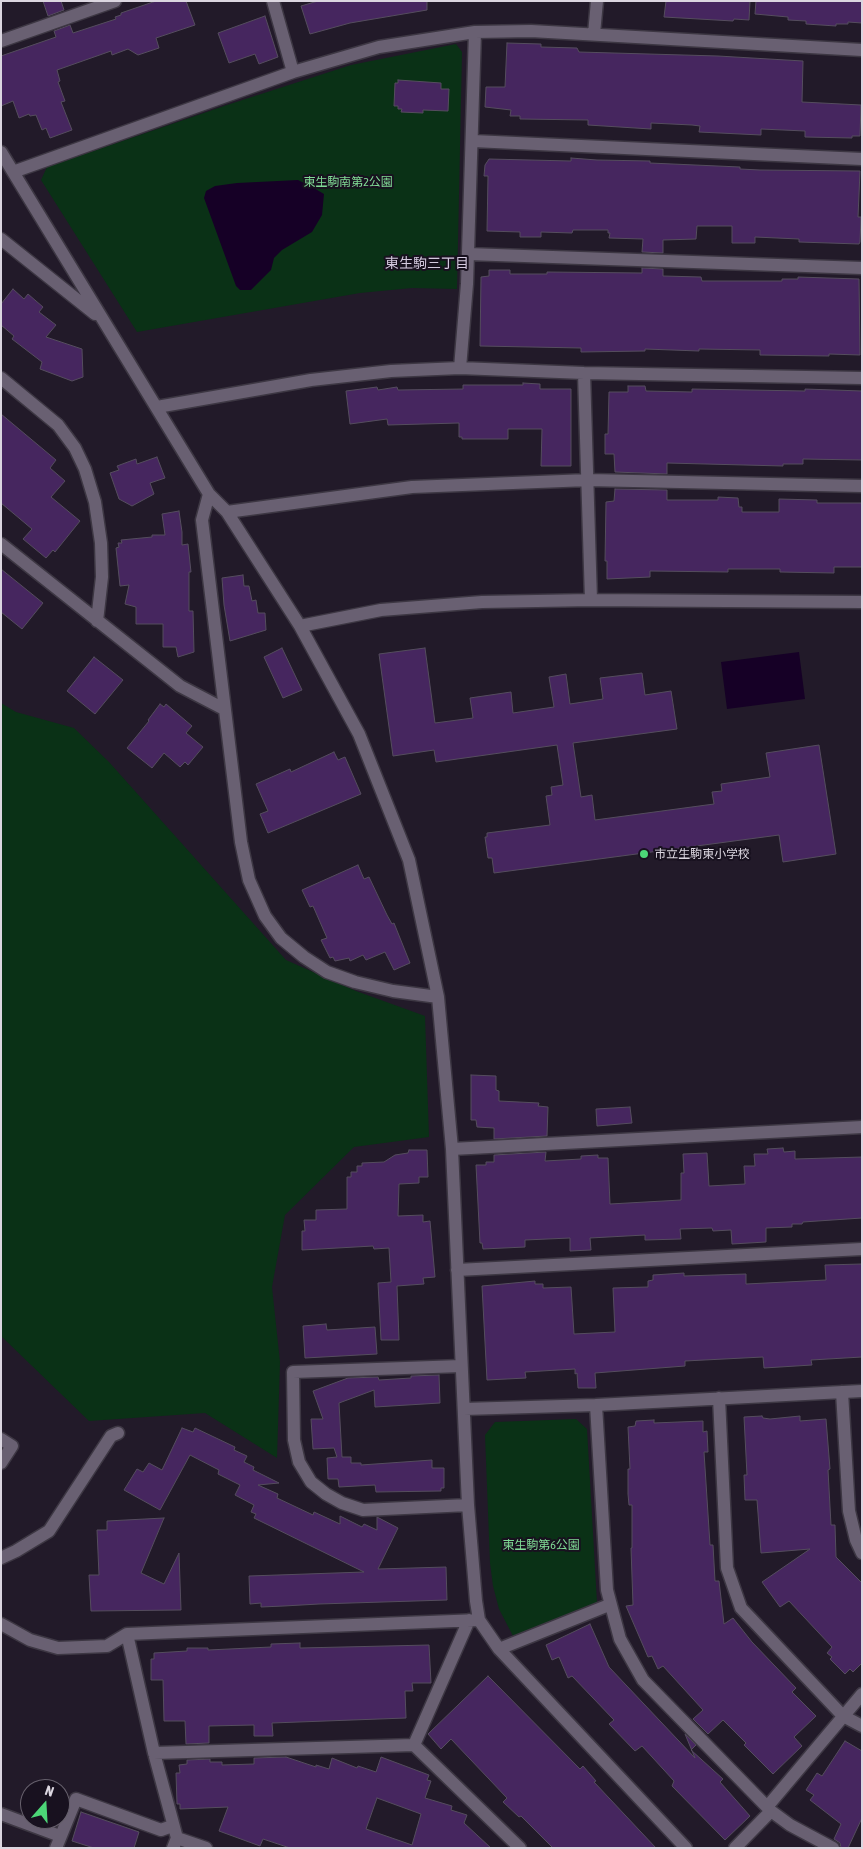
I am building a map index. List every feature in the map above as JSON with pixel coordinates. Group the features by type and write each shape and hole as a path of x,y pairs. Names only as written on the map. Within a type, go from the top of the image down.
{"street":[{"path":"1,41 115,1"},
{"path":"273,1 293,72"},
{"path":"594,34 597,1"},
{"path":"13,172 293,72 379,47 475,32 531,31 862,50"},
{"path":"460,368 468,254 475,32"},
{"path":"472,141 862,160"},
{"path":"1,152 209,494 226,512 300,626 359,734 409,860 438,996 452,1148 468,1505 476,1601 474,1620 414,1745"},
{"path":"1,238 103,321"},
{"path":"468,254 862,268"},
{"path":"157,407 310,380 391,371 460,368 584,373 862,378"},
{"path":"584,373 592,600"},
{"path":"1,378 58,425 75,448 85,469 95,502 101,543 102,577 97,621"},
{"path":"226,512 412,486 588,480 862,486"},
{"path":"209,494 202,520 241,842 249,880 264,916 282,938 304,957 327,972 355,982 393,991 438,996"},
{"path":"1,544 180,686 224,709"},
{"path":"300,626 381,610 482,602 592,600 862,602"},
{"path":"452,1148 862,1126"},
{"path":"457,1270 862,1249"},
{"path":"461,1366 293,1372 294,1440 299,1462 311,1482 326,1494 342,1503 363,1510 468,1505"},
{"path":"464,1409 596,1405 862,1391"},
{"path":"842,1392 855,1511 856,1540 862,1552"},
{"path":"719,1398 727,1568 742,1608 844,1716 862,1726"},
{"path":"596,1405 607,1590 609,1605 620,1639 643,1680 769,1809 790,1826 834,1848"},
{"path":"1,1558 49,1531 111,1436 118,1434"},
{"path":"1,1439 12,1446 1,1463"},
{"path":"499,1649 609,1605"},
{"path":"1,1624 30,1640 58,1648 107,1646 127,1634 474,1620"},
{"path":"474,1620 686,1848"},
{"path":"127,1634 174,1837"},
{"path":"735,1848 862,1694"},
{"path":"154,1753 414,1745 520,1848"},
{"path":"1,1814 58,1842 76,1799 206,1848"}],"green space":[{"name":"東生駒南第2公園","path":"456,44 462,52 457,289 412,288 360,293 137,332 41,180 47,167 227,105 351,65"},
{"path":"1,703 16,712 74,728 109,762 286,960 356,991 425,1016 429,1137 354,1147 285,1215 272,1287 280,1362 277,1458 205,1413 89,1421 1,1336"},
{"name":"東生駒第6公園","path":"576,1419 587,1429 597,1603 513,1636 499,1609 493,1586 490,1563 485,1435 495,1422"}],"shaded area":[{"path":"298,180 324,194 322,215 312,232 282,250 274,258 271,270 251,290 240,290 236,286 204,198 206,191 215,186 237,183"},
{"path":"799,652 805,699 727,709 721,662"}],"building":[{"path":"43,1 61,1 64,10 48,16"},
{"path":"156,1 186,1 195,25 156,38 159,48 138,55 128,49 112,55 111,51 57,70 60,81 58,82 65,101 61,102 72,130 50,138 46,128 42,130 36,115 30,116 29,114 19,118 13,101 1,106 1,56 56,37 54,31 70,25 73,33 116,19 115,17 121,15 121,13"},
{"path":"318,1 427,1 427,10 350,23 310,34 301,6"},
{"path":"666,1 750,1 749,20 734,19 733,21 664,17"},
{"path":"756,1 862,1 862,23 848,22 848,24 836,24 836,26 806,24 806,21 788,20 788,17 755,14"},
{"path":"265,16 278,57 259,64 255,54 229,63 218,33"},
{"path":"507,43 541,44 541,47 577,48 579,52 718,56 803,61 802,102 861,105 860,136 852,136 852,138 805,137 805,131 761,129 761,135 699,132 700,126 692,125 651,123 651,129 588,125 588,120 520,119 520,116 510,116 511,110 485,107 486,87 505,87"},
{"path":"398,80 441,83 441,89 449,89 448,111 423,110 423,113 401,112 402,109 394,106 395,83 398,83"},
{"path":"571,158 650,161 650,163 740,167 740,169 760,170 860,171 858,217 861,217 860,242 859,244 799,242 799,239 755,237 755,243 732,243 732,226 697,226 696,239 663,240 663,253 642,252 643,239 609,238 610,233 608,233 608,230 573,230 572,233 541,232 541,237 520,237 520,232 487,231 488,176 484,176 485,165 489,159 571,161"},
{"path":"642,268 663,269 663,276 701,277 702,281 782,281 782,279 798,279 798,277 859,279 860,355 760,355 760,350 699,349 699,351 645,349 645,351 581,352 581,348 480,346 481,277 489,276 489,270 510,270 510,274 547,274 547,272 642,273"},
{"path":"13,289 24,299 28,294 43,307 39,312 56,325 46,337 82,349 83,377 72,381 40,369 42,362 12,339 14,336 1,325 1,304"},
{"path":"523,383 540,384 540,389 571,389 571,466 541,466 542,429 508,429 508,439 462,439 462,437 459,437 459,423 388,425 387,419 350,424 346,391 377,387 378,390 397,387 398,390 463,389 463,385 523,385"},
{"path":"628,386 645,386 646,391 692,392 692,389 862,391 862,460 803,459 803,464 783,464 783,466 667,463 667,474 615,472 614,454 605,454 605,434 608,434 609,392 628,392"},
{"path":"1,414 56,460 50,468 65,481 51,497 80,521 55,552 53,550 46,558 23,539 32,529 1,503"},
{"path":"157,457 165,478 150,483 154,494 132,506 119,499 110,473 119,470 117,466 136,459 137,464"},
{"path":"615,489 667,490 667,500 718,500 718,497 738,498 739,507 742,507 742,512 779,512 779,499 817,500 817,503 862,503 862,567 834,567 834,573 780,572 780,569 728,569 728,572 650,571 650,577 607,579 607,561 605,561 606,502 614,501"},
{"path":"179,511 182,545 188,544 191,572 189,572 189,611 193,611 194,652 178,657 176,647 163,647 163,624 136,624 136,607 125,604 129,585 120,586 116,548 119,547 118,543 122,543 121,540 165,535 162,514"},
{"path":"1,569 43,603 22,629 1,612"},
{"path":"243,575 244,586 249,586 252,601 256,600 258,613 265,613 266,630 230,641 222,578"},
{"path":"282,648 302,690 283,698 264,657"},
{"path":"425,648 435,723 473,718 470,698 511,692 513,713 554,707 549,677 566,674 570,704 603,699 600,678 642,673 645,695 671,691 677,729 573,743 581,797 592,795 595,820 714,804 712,792 722,791 721,784 770,777 766,753 819,745 836,854 783,862 779,835 494,873 492,858 488,858 485,837 487,837 487,833 550,825 546,796 552,795 551,787 563,785 557,745 436,762 434,750 393,756 379,654"},
{"path":"94,657 123,680 95,714 67,691"},
{"path":"160,704 164,707 166,704 192,726 186,733 203,747 188,765 185,762 180,767 164,753 152,768 127,748"},
{"path":"334,752 338,760 345,757 361,794 268,833 260,814 268,811 256,784 290,769 291,772"},
{"path":"358,865 364,879 369,877 387,915 392,924 394,923 410,963 394,970 385,952 366,960 363,955 350,961 349,958 335,961 333,957 330,958 321,940 327,938 313,906 310,907 302,890"},
{"path":"471,1075 496,1076 496,1090 499,1091 499,1101 539,1103 538,1106 548,1107 547,1136 494,1139 494,1128 477,1127 476,1120 471,1120"},
{"path":"630,1107 632,1123 597,1126 596,1109"},
{"path":"783,1148 784,1152 795,1151 795,1159 862,1157 862,1218 803,1222 802,1224 792,1224 792,1227 766,1228 766,1242 732,1244 731,1230 713,1231 712,1228 680,1229 681,1239 645,1240 645,1235 590,1238 591,1250 570,1251 570,1238 525,1240 525,1247 483,1249 482,1243 480,1243 476,1165 486,1165 486,1162 494,1162 494,1155 546,1152 545,1161 581,1159 581,1156 598,1155 598,1158 608,1158 610,1204 681,1200 681,1173 684,1173 683,1154 707,1153 709,1186 745,1184 744,1166 755,1166 754,1154 768,1154 767,1149"},
{"path":"409,1150 427,1150 428,1177 419,1177 419,1183 399,1184 398,1216 423,1215 423,1222 430,1221 435,1277 423,1278 424,1284 397,1286 399,1340 381,1340 378,1283 391,1282 389,1248 374,1249 373,1246 302,1250 302,1231 305,1231 304,1220 316,1220 316,1210 347,1209 347,1177 351,1177 351,1172 357,1172 357,1166 362,1166 362,1163 384,1162 395,1155 408,1153"},
{"path":"862,1264 862,1357 811,1360 812,1365 764,1368 763,1357 685,1361 685,1366 595,1373 596,1388 578,1388 575,1369 525,1372 526,1378 487,1380 482,1286 535,1281 535,1284 543,1284 543,1288 571,1287 574,1334 615,1332 613,1288 648,1287 648,1281 653,1280 653,1275 684,1273 684,1276 746,1274 746,1284 826,1280 825,1265"},
{"path":"326,1324 327,1330 375,1327 377,1354 305,1358 303,1326"},
{"path":"439,1375 440,1403 375,1407 374,1390 339,1403 342,1457 351,1457 351,1463 361,1463 361,1465 432,1460 432,1468 444,1468 444,1488 441,1488 441,1491 376,1492 375,1485 339,1487 338,1479 328,1479 327,1458 337,1457 334,1448 313,1449 311,1419 323,1419 313,1391 348,1378 378,1377 379,1380"},
{"path":"762,1416 763,1418 770,1419 800,1416 800,1421 826,1419 830,1469 828,1470 831,1525 835,1525 836,1557 862,1583 862,1663 853,1672 850,1669 845,1674 830,1659 832,1657 827,1653 832,1647 789,1601 780,1607 762,1582 810,1549 761,1553 757,1500 745,1500 744,1475 747,1475 744,1417"},
{"path":"654,1420 654,1423 703,1421 703,1432 707,1431 708,1452 704,1452 710,1545 713,1545 715,1581 719,1581 724,1624 733,1618 752,1642 796,1688 792,1692 816,1716 794,1737 802,1746 773,1774 744,1745 746,1743 723,1720 708,1734 693,1719 703,1710 663,1666 658,1669 652,1656 648,1657 626,1606 633,1605 632,1505 629,1505 628,1494 628,1469 630,1469 628,1427 635,1426 636,1421"},
{"path":"182,1428 193,1432 195,1428 235,1447 234,1450 247,1456 244,1462 254,1467 253,1470 279,1483 258,1485 278,1494 277,1498 313,1515 314,1512 340,1524 340,1516 362,1527 364,1524 377,1530 377,1517 398,1528 378,1569 446,1567 447,1600 261,1607 261,1603 250,1604 249,1576 364,1572 254,1518 256,1514 251,1512 254,1505 235,1495 240,1485 218,1474 219,1470 190,1455 160,1510 124,1490 137,1469 143,1472 149,1463 162,1470"},
{"path":"164,1518 141,1573 164,1584 179,1553 181,1610 91,1611 89,1575 99,1575 97,1530 107,1530 107,1521"},
{"path":"590,1624 609,1667 695,1758 692,1751 723,1779 720,1782 750,1816 725,1840 672,1786 674,1781 642,1746 635,1751 609,1724 614,1720 572,1676 568,1678 559,1657 552,1660 546,1645"},
{"path":"300,1643 300,1648 429,1645 431,1683 412,1683 413,1691 405,1691 406,1718 272,1723 273,1736 254,1736 254,1725 209,1726 209,1743 186,1744 185,1721 164,1721 163,1680 151,1680 151,1659 154,1659 154,1653 187,1651 187,1648 208,1648 208,1650 271,1647 271,1644"},
{"path":"488,1676 580,1769 583,1766 596,1781 594,1782 656,1848 553,1848 521,1816 519,1817 503,1802 507,1798 451,1739 441,1749 428,1734"},
{"path":"685,1734 696,1745 691,1750"},
{"path":"845,1741 862,1751 862,1818 848,1848 841,1848 840,1843 834,1839 841,1824 810,1800 814,1795 806,1790 817,1773 822,1776"},
{"path":"286,1757 316,1767 316,1765 329,1769 332,1758 357,1768 358,1766 376,1772 381,1757 429,1775 427,1780 431,1781 425,1798 452,1806 451,1810 467,1815 464,1823 491,1848 290,1848 263,1839 260,1846 219,1831 228,1807 180,1809 180,1804 177,1804 176,1773 180,1773 179,1765 187,1764 187,1760 210,1759 210,1762 222,1762 222,1765 254,1764 254,1758","holes":["377,1798 421,1814 412,1845 366,1829"]},
{"path":"81,1812 139,1832 134,1848 94,1848 72,1841"}],"place":[{"name":"市立生駒東小学校","path":"644,854"}],"district":[{"name":"東生駒三丁目","path":"427,264"}]}
